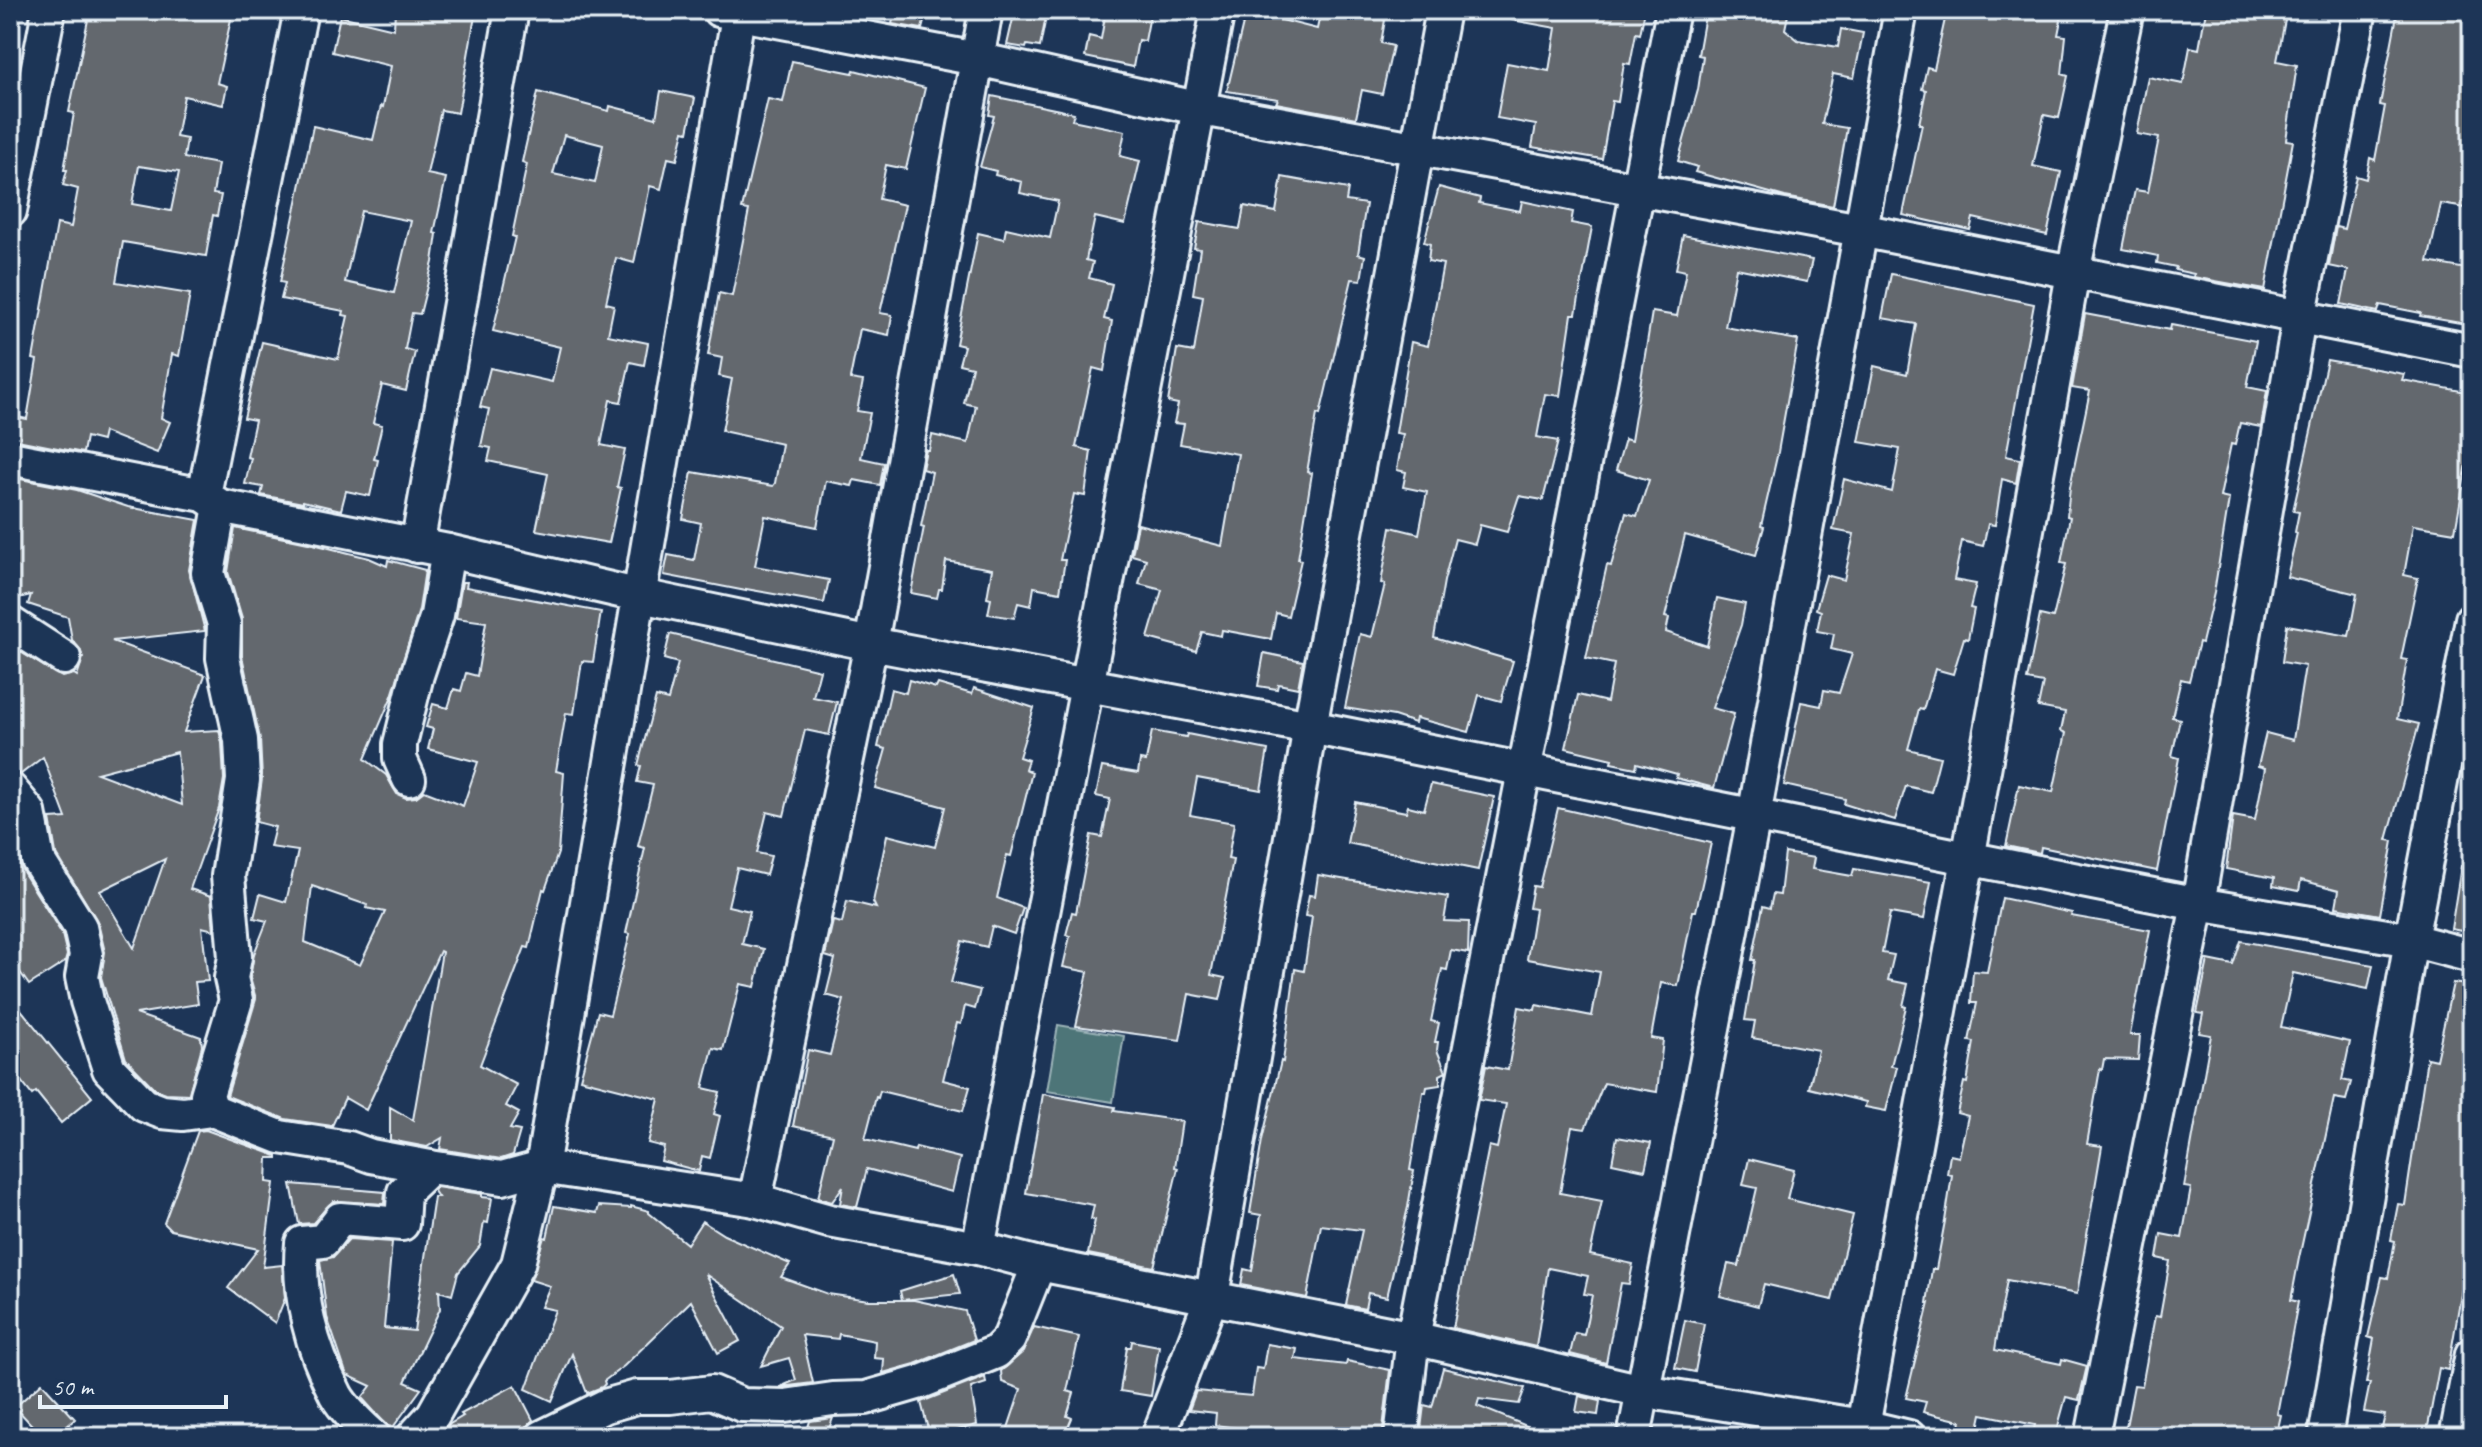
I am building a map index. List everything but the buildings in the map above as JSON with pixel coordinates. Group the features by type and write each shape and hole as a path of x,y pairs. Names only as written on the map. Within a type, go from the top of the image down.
{"street":[{"path":"10,211 49,10"},
{"path":"212,1110 207,1095 236,1000 231,978 235,957 228,876 243,780 241,740 225,668 224,624 208,573 212,500 301,10"},
{"path":"409,779 400,759 400,744 417,675 437,615 433,549 512,10"},
{"path":"755,1200 871,644 986,10"},
{"path":"978,1248 1218,10"},
{"path":"1158,1437 1212,1296 1310,727 1443,10"},
{"path":"1401,1437 1413,1338 1673,10"},
{"path":"1634,1437 1754,816 1901,10"},
{"path":"1862,1432 2073,273 2127,10"},
{"path":"2092,1437 2198,904 2299,318 2360,10"},
{"path":"413,1437 433,1415 518,1264 542,1167 641,596 732,11 977,59 1197,108 1860,230 2472,351"},
{"path":"10,458 871,644 1310,727 2198,904 2411,940 2472,956"},
{"path":"2325,1437 2411,940 2472,619"},
{"path":"12,632 64,658"},
{"path":"10,789 29,812 38,860 80,927 86,955 82,977 109,1069 144,1105 162,1112 183,1114 212,1110 280,1137 502,1178 542,1167 755,1200 829,1221 1212,1296 1643,1391 1862,1432 1909,1437"},
{"path":"374,1437 337,1397 313,1338 303,1293 300,1267 302,1243 323,1241 340,1219 402,1224 404,1192 430,1167"},
{"path":"542,1437 605,1406 637,1397 712,1392 742,1405 785,1406 866,1398 921,1382 996,1352 1009,1339 1039,1264"},
{"path":"2456,1437 2472,1354"}],"green space":[{"path":"1058,1025 1124,1036 1113,1102 1047,1091"}]}
